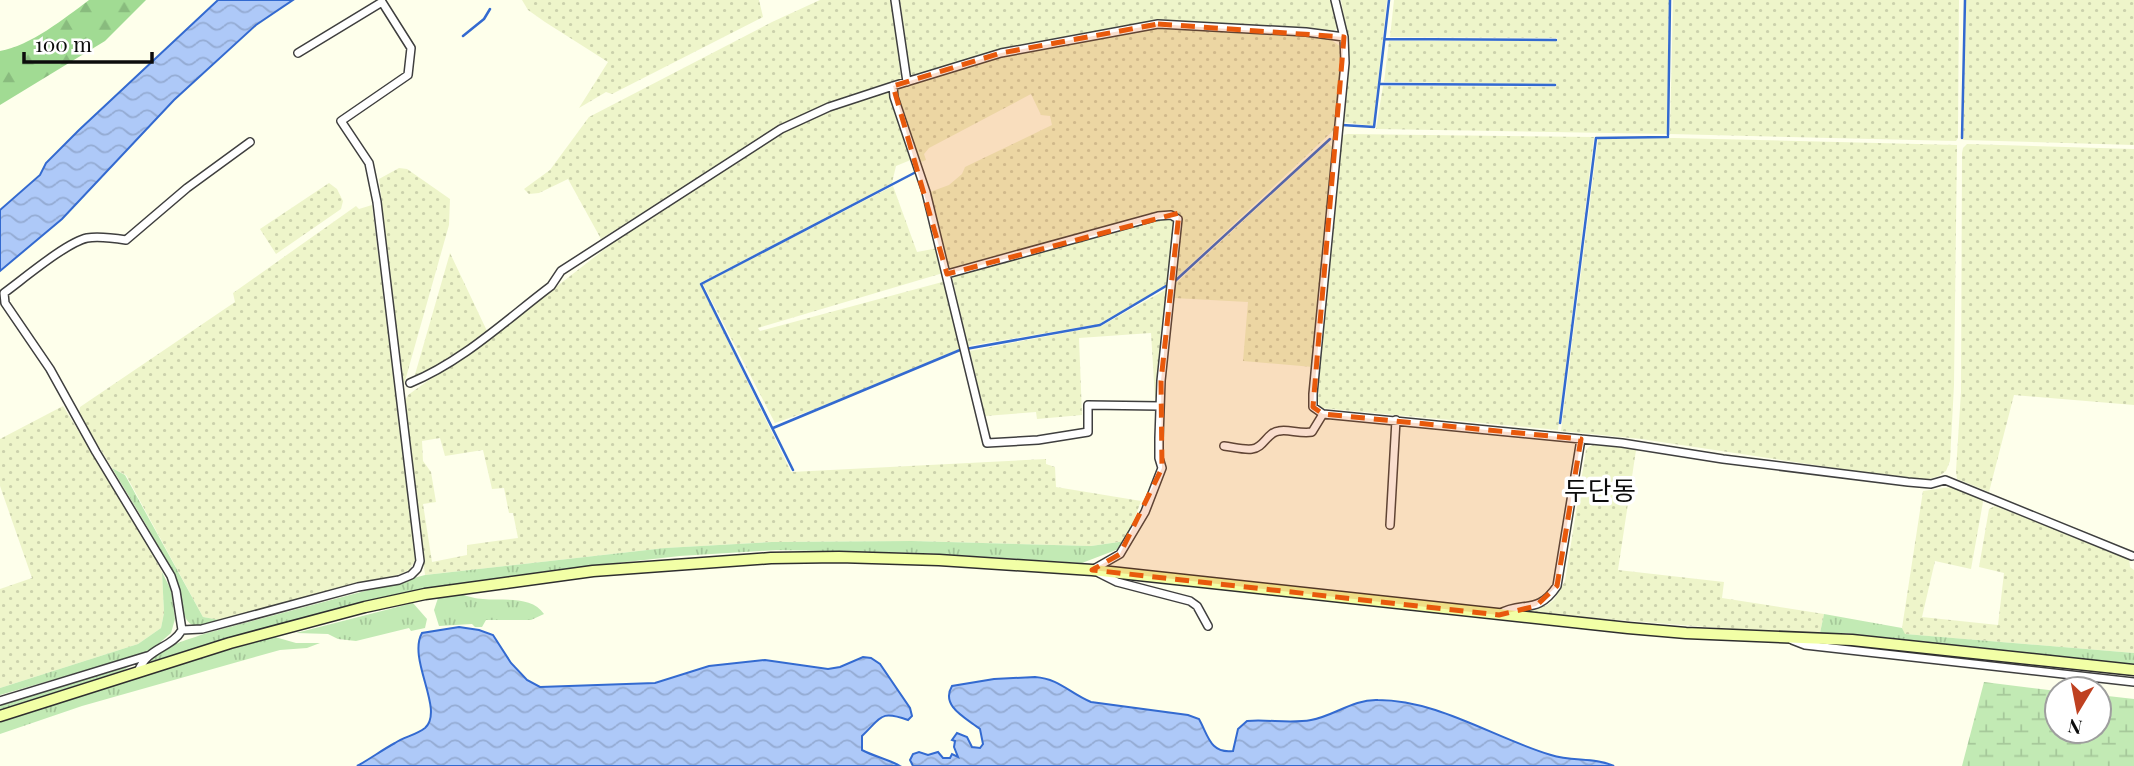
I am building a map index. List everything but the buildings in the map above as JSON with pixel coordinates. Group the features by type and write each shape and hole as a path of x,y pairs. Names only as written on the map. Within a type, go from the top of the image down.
{"street":[{"path":"895,0 907,82"},
{"path":"1335,0 1344,37 1345,64 1313,394 1313,407 1323,414 1581,439 1908,482 1931,484 1945,480 2132,556"},
{"path":"0,701 148,655 174,639 183,629 202,629 358,587 399,580 411,575 420,561 377,202 369,163 341,121 408,75 411,48 382,2 298,53"},
{"path":"410,383 430,375 454,359 551,286 561,271 781,129 830,107 1001,52 1158,24 1344,37"},
{"path":"893,86 894,97 926,192 987,443 1038,440 1088,432 1088,405 1160,406"},
{"path":"183,629 171,576 96,452 50,369 5,303 4,293 47,261 84,239 104,237 126,240 187,188 250,142"},
{"path":"947,274 1158,216 1175,216 1178,224 1160,406 1159,458 1162,468 1134,533 1120,554 1092,570"},
{"path":"1224,446 1253,449 1279,431 1299,434 1312,432 1323,414"},
{"path":"1390,525 1396,421"},
{"path":"1499,615 1506,610 1536,606 1550,597 1557,586 1581,439"},
{"path":"0,716 230,643 425,594 593,571 771,558 939,559 1092,570 1686,633 1852,640 2134,670"},
{"path":"1092,570 1117,582 1190,601 1197,606 1208,626"},
{"path":"1785,637 1805,645 2134,682"},
{"path":"138,672 148,655"}],"highlighted area":[{"path":"1158,24 1344,37 1313,407 1323,414 1581,439 1557,586 1536,606 1499,615 1092,570 1120,554 1162,468 1161,381 1179,213 947,274 893,86 1001,53"}],"green space":[{"path":"89,0 146,0 105,41 0,105 0,51 35,37"},
{"path":"522,0 759,0 763,17 612,94 606,92 579,108 608,62 528,10"},
{"path":"820,0 892,0 901,78 803,115 779,127 601,239 568,179 539,193 529,194 524,189 550,170 589,117"},
{"path":"900,0 1333,0 1339,27 1327,32 1145,22 1003,48 913,76 910,73"},
{"path":"1341,0 1387,0 1373,126 1342,122 1348,40"},
{"path":"1394,0 1669,0 1667,134 1376,129 1383,86 1556,87 1555,84 1384,82 1389,41 1558,41 1557,38 1390,37"},
{"path":"1673,0 1959,0 1958,138 1956,141 1670,134"},
{"path":"1966,0 2134,0 2134,145 1963,140"},
{"path":"1156,28 1330,39 1341,47 1336,128 1177,277 1181,224 1179,216 1172,212 950,272 930,192 949,185 962,174 965,167 1052,125 1050,116 1041,115 1031,94 929,148 924,154 926,160 921,162 897,98 896,93 900,88 998,56"},
{"path":"889,91 913,159 896,166 892,183 700,283 791,472 1046,459 1046,464 1055,467 1056,487 1141,501 1126,541 1091,546 912,541 772,542 665,548 425,575 404,403 408,395 529,308 646,217 749,155 796,123","holes":["440,438 445,456 483,450 492,489 504,488 518,538 467,545 467,555 432,562 423,504 436,502 431,472 423,461 422,441"]},
{"path":"1343,135 1594,137 1558,430 1320,408 1318,399 1322,339 1341,140"},
{"path":"1674,138 1957,145 1954,385 1950,461 1946,471 1929,479 1908,479 1641,439 1561,431 1598,139"},
{"path":"1328,143 1332,147 1313,367 1243,361 1248,302 1173,298 1175,284"},
{"path":"1967,144 2134,149 2134,405 2014,395 1989,492 1957,479 1956,471 1961,392 1962,153"},
{"path":"399,168 407,169 450,199 449,225 403,388 379,179"},
{"path":"329,183 337,189 343,201 341,209 276,254 260,229"},
{"path":"893,186 917,252 938,248 943,273 758,328 760,331 946,281 962,348 827,405 775,423 703,284"},
{"path":"372,205 416,551 415,561 409,570 401,574 220,620 203,617 126,475 112,468 79,414 80,407 235,302 233,293 356,206 359,209"},
{"path":"1163,217 1175,221 1170,283 1099,324 968,346 952,277"},
{"path":"450,253 487,331 452,358 414,378"},
{"path":"1167,289 1157,397 1155,398 1151,333 1079,338 1082,415 1037,419 1036,412 985,416 970,351 1101,326"},
{"path":"63,406 143,535 162,572 164,613 161,628 138,644 0,688 0,589 32,578 0,486 0,439"},
{"path":"1596,444 1636,450 1618,570 1724,582 1722,598 1824,614 1820,633 1744,630 1518,612 1547,605 1554,600 1565,581 1586,450"},
{"path":"112,468 125,475 203,617 220,620 201,627 187,620 178,588 164,557"},
{"path":"1951,487 1982,498 1983,502 1971,569 1935,561 1922,617 1998,625 2004,573 1979,567 1989,509 1995,506 2129,557 2130,567 2134,570 2134,653 1904,634 1902,628 1923,491"},
{"path":"912,541 1091,546 1126,541 1116,550 1082,563 923,553 776,550 680,556 554,570 432,589 355,605 148,662 168,648 207,633 425,575 665,548 772,542"},
{"path":"162,572 171,590 175,619 171,633 149,652 0,695 0,688 138,644 161,628 164,613"},
{"path":"460,594 480,599 524,601 539,608 544,614 531,620 486,620 482,627 472,624 439,626 434,610 438,598"},
{"path":"413,603 427,619 425,628 411,631 409,628 356,641 338,639 328,634 296,633"},
{"path":"1824,614 1902,628 1905,634 2134,653 2134,665 1845,633 1820,633"},
{"path":"275,637 296,643 320,643 307,648 280,650 82,706 0,734 0,721 166,667"},
{"path":"140,659 124,670 0,710 0,703"},
{"path":"1984,682 2043,689 2043,745 2113,745 2113,697 2134,699 2134,766 1962,766"}],"water":[{"path":"218,0 293,0 256,25 174,100 62,219 0,271 0,210 40,175 46,163 79,130"},
{"path":"459,627 493,635 511,663 527,680 540,687 655,683 709,666 765,660 828,669 863,657 871,658 880,664 910,708 912,716 908,720 892,716 882,717 862,736 862,750 900,766 357,766 425,728 430,720 431,709 419,656 422,633"},
{"path":"1035,677 1058,683 1091,702 1188,715 1199,719 1211,742 1219,750 1225,751 1233,751 1238,729 1247,721 1311,720 1360,702 1378,700 1422,706 1551,755 1599,761 1614,766 913,766 910,760 913,754 919,752 928,755 938,752 943,758 950,758 952,754 958,757 955,741 952,740 957,733 967,737 972,747 980,748 983,744 980,729 956,711 949,700 952,686 994,679"}],"waterway":[{"path":"1342,125 1374,127 1389,0"},
{"path":"1668,135 1670,0"},
{"path":"1962,138 1965,0"},
{"path":"463,36 484,19 490,9"},
{"path":"1385,39 1556,40"},
{"path":"1381,84 1555,85"},
{"path":"1560,423 1596,138 1668,137"},
{"path":"1175,281 1330,139"},
{"path":"793,470 701,284 916,172"},
{"path":"773,428 960,350 1100,325 1166,286"}],"district":[{"name":"두단동","path":"1600,489"}]}
